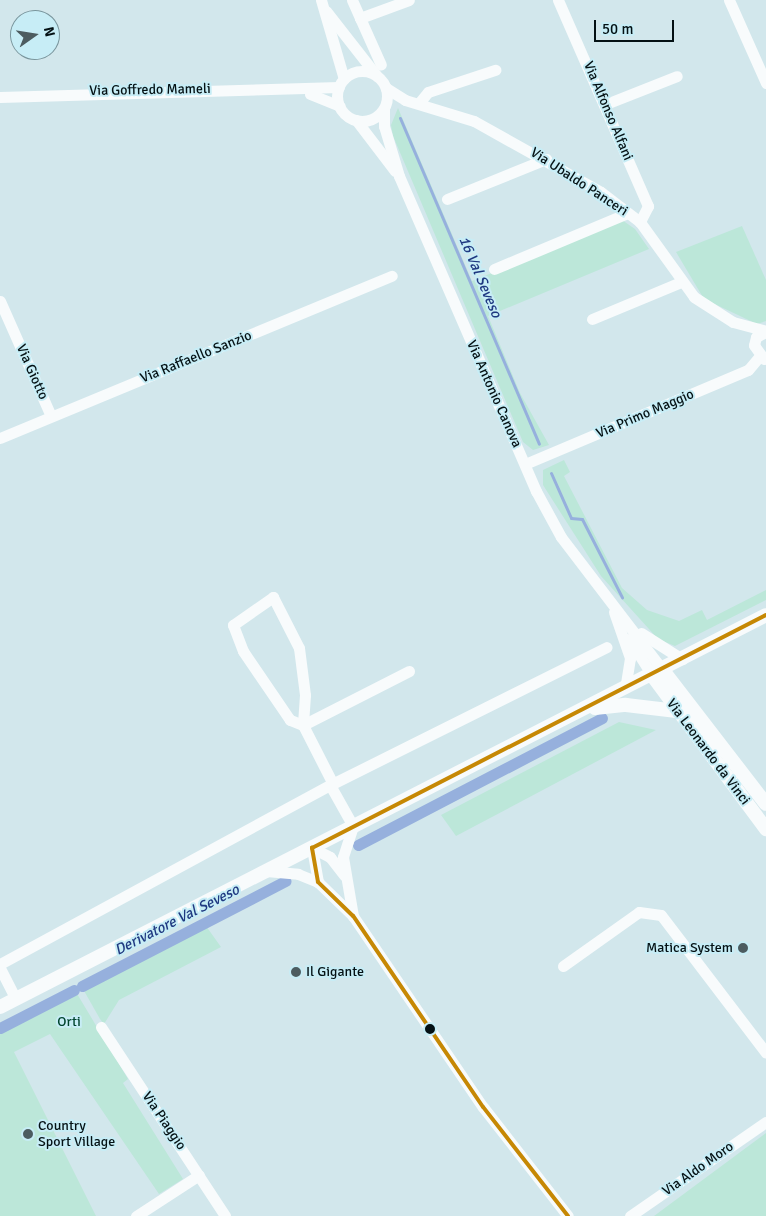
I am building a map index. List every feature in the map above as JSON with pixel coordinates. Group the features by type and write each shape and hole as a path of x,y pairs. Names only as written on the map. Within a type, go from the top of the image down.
{"main road":[{"path":"0,1007 766,615"},
{"name":"Via Leonardo da Vinci","path":"657,672 677,711 766,829"},
{"name":"Via Leonardo da Vinci","path":"657,672 766,804"},
{"path":"575,712 619,705 677,711"}],"street":[{"path":"301,91 340,106 356,120 372,119 384,109 386,88 352,0"},
{"path":"360,18 409,0"},
{"name":"Via Alfonso Alfani","path":"558,0 606,104 648,206 640,222"},
{"path":"729,0 766,83"},
{"path":"323,5 380,71"},
{"path":"323,5 342,83 340,106"},
{"path":"419,103 428,92 495,70"},
{"path":"301,91 342,83 357,72 380,71"},
{"path":"606,104 677,76"},
{"name":"Via Ubaldo Panceri","path":"386,88 419,103 474,121 546,159 640,222 681,282 712,311 766,332"},
{"name":"Via Goffredo Mameli","path":"0,97 158,89 301,91"},
{"name":"Via Antonio Canova","path":"384,109 384,126 400,176 525,464 561,537 609,601 635,629 682,658"},
{"name":"Via Antonio Canova","path":"356,120 400,176"},
{"path":"447,199 546,159"},
{"path":"494,269 628,213"},
{"name":"Via Raffaello Sanzio","path":"0,438 392,276"},
{"path":"592,319 681,282"},
{"name":"Via Giotto","path":"0,301 51,416"},
{"path":"763,358 754,341 766,332"},
{"name":"Via Primo Maggio","path":"525,464 748,370 763,358"},
{"path":"303,726 290,720 243,651 233,625 273,597 299,648 305,695 303,726 353,826 344,850 344,875 353,916"},
{"name":"Via Antonio Canova","path":"609,601 621,625 657,672"},
{"name":"Via Antonio Canova","path":"621,625 631,666 625,688"},
{"name":"Via Antonio Canova","path":"635,629 657,672"},
{"path":"0,964 332,784 607,647"},
{"path":"303,726 409,671"},
{"path":"312,848 330,857 344,875"},
{"path":"312,848 318,882"},
{"path":"266,871 298,874 318,882 353,916 484,1107 568,1216"},
{"path":"563,966 640,912 661,915 766,1053"},
{"path":"0,968 16,999"},
{"name":"Via Piaggio","path":"101,1027 200,1175 225,1216"},
{"name":"Via Aldo Moro","path":"630,1216 766,1122"},
{"path":"136,1216 200,1175"}],"green space":[{"path":"398,108 472,281 622,220 635,229 649,249 488,316 520,393 549,445 533,450 523,442 393,136 391,125"},
{"path":"742,226 766,280 766,321 757,324 704,299 676,252"},
{"path":"564,460 570,472 564,476 622,588 647,610 679,621 702,610 707,620 766,590 766,600 675,646 658,639 601,576 543,485 543,470"},
{"path":"619,722 656,730 456,836 441,815"},
{"path":"206,926 221,947 119,1000 104,1024 83,989"},
{"name":"Orti","path":"76,992 128,1079 123,1083 183,1179 159,1194 50,1034 14,1052 96,1216 0,1216 0,1031"},
{"path":"766,1133 766,1216 654,1216"}],"waterway":[{"name":"16 Val Seveso","path":"400,118 539,444"},
{"name":"16 Val Seveso","path":"551,473 571,518 582,519 622,597"},
{"name":"Derivatore Val Seveso","path":"358,845 602,718"},
{"name":"Derivatore Val Seveso","path":"82,986 285,881"},
{"name":"Derivatore Val Seveso","path":"0,1028 74,990"}],"transit line":[{"path":"568,1216 483,1107 353,916 318,882 312,848 766,615"}],"place":[{"name":"Matica System","path":"743,948"},
{"name":"Il Gigante","path":"296,972"},
{"name":"Country Sport Village","path":"28,1134"}]}
